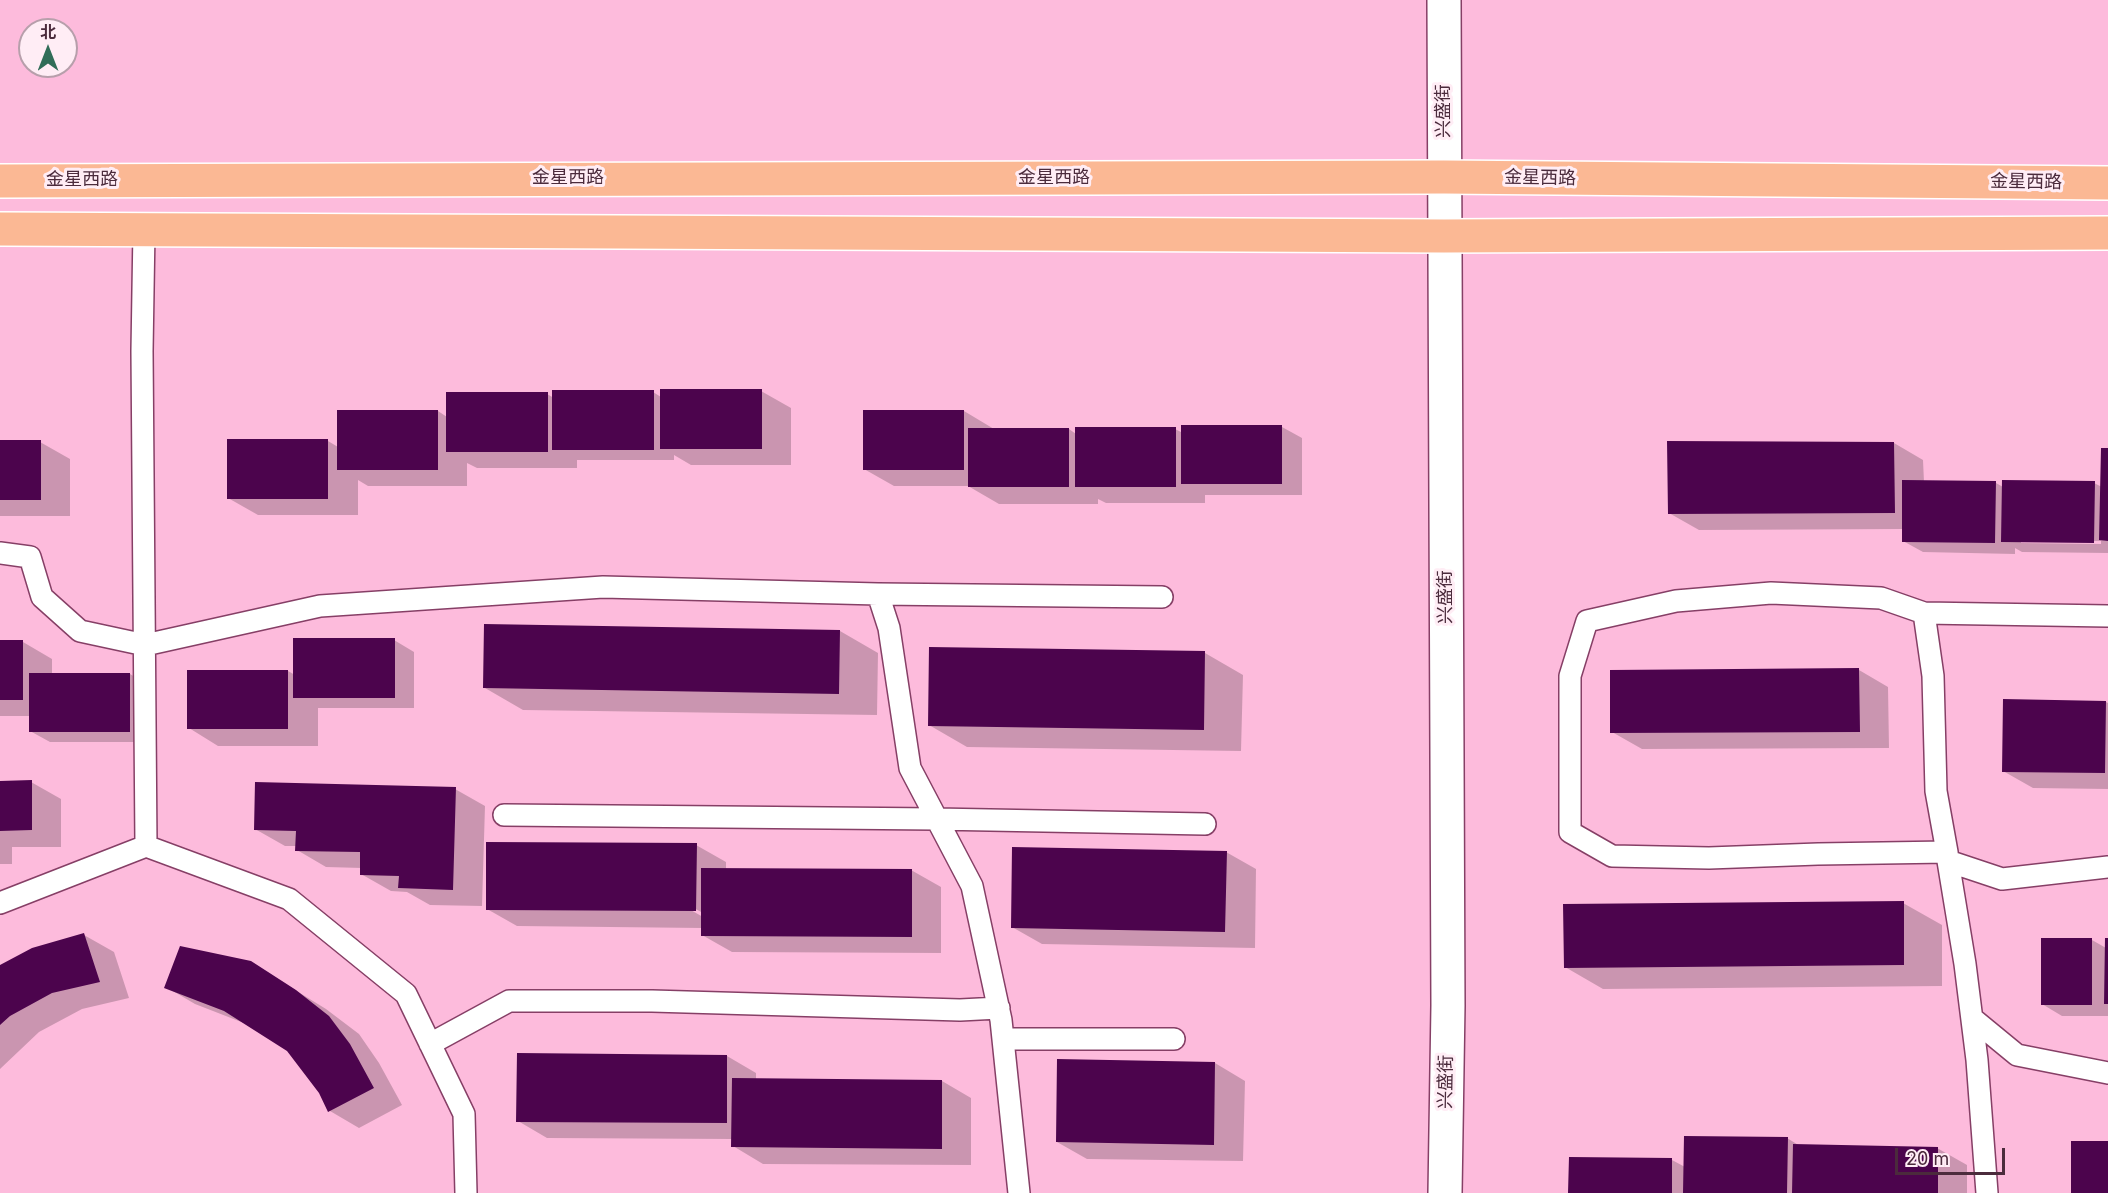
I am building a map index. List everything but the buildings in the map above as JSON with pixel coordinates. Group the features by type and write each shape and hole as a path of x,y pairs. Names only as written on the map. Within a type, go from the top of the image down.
{"main road":[{"name":"金星西路","path":"0,181 1444,177 2108,183"},
{"path":"0,229 1444,236 2108,232"}],"street":[{"name":"兴盛街","path":"1444,0 1448,993 1444,1193"}],"lane":[{"path":"144,230 142,351 146,846"},
{"path":"0,553 30,557 42,597 80,631 145,645 320,606 603,587 878,594 1162,597"},
{"path":"2108,616 1924,614 1881,598 1771,593 1676,601 1587,621 1570,676 1570,832 1612,856 1709,858 1818,854 1947,857 2002,879 2108,867"},
{"path":"878,594 889,627 910,768 972,886 999,1008 1019,1193"},
{"path":"1924,614 1933,676 1936,791 1972,1018 1987,1193"},
{"path":"504,815 1205,824"},
{"path":"0,903 146,846 289,899 406,994 464,1114 466,1193"},
{"path":"430,1044 509,1001 651,1001 960,1010 999,1008"},
{"path":"1972,1018 2017,1055 2108,1073"},
{"path":"1003,1040 1173,1039"}]}
